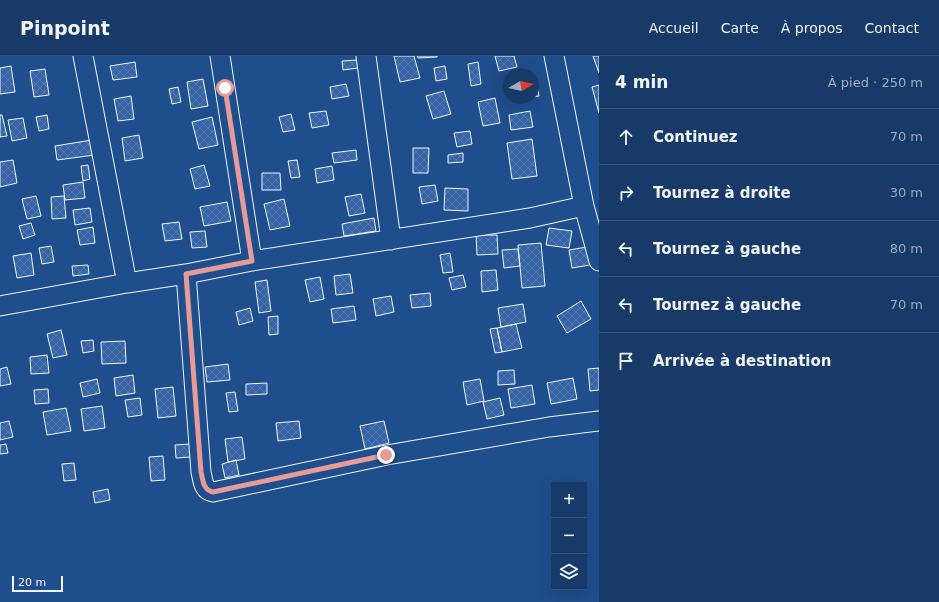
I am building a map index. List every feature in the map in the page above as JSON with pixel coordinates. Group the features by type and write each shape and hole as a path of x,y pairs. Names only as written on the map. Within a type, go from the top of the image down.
{"street":[{"path":"83,56 127,283"},
{"path":"220,56 252,261"},
{"path":"366,56 391,240"},
{"path":"554,56 584,206 599,261"},
{"path":"0,306 252,261 530,218 584,206"},
{"path":"186,274 201,472 205,487 210,492 386,455 549,427 599,421"}],"building":[{"path":"394,56 414,56 420,78 400,82"},
{"path":"417,56 437,56 437,57 418,58"},
{"path":"495,56 514,56 517,67 503,68 503,70 499,71"},
{"path":"593,56 599,56 599,73"},
{"path":"357,60 358,68 343,70 342,61"},
{"path":"135,62 137,77 113,80 110,66"},
{"path":"478,62 481,84 471,86 468,64"},
{"path":"11,66 15,92 0,94 0,68"},
{"path":"445,66 447,79 436,81 434,68"},
{"path":"45,69 49,95 34,97 30,71"},
{"path":"203,79 208,106 191,109 187,82"},
{"path":"346,84 349,96 332,99 330,87"},
{"path":"599,85 599,113 592,87"},
{"path":"178,87 181,102 172,104 169,89"},
{"path":"444,91 451,114 433,119 426,96"},
{"path":"131,96 134,119 118,121 114,99"},
{"path":"495,98 500,123 483,126 478,102"},
{"path":"326,111 329,125 312,128 309,113"},
{"path":"530,111 533,127 511,130 509,115"},
{"path":"291,114 295,130 283,132 279,117"},
{"path":"0,115 2,115 7,136 0,137"},
{"path":"47,115 49,129 39,131 36,117"},
{"path":"212,117 218,145 199,149 192,122"},
{"path":"23,118 27,138 12,141 8,120"},
{"path":"470,131 472,144 457,147 454,133"},
{"path":"139,135 143,158 125,161 122,138"},
{"path":"532,139 537,176 512,179 507,143"},
{"path":"92,140 95,155 57,160 55,146"},
{"path":"413,148 429,148 428,173 413,173"},
{"path":"356,150 357,160 334,163 332,153"},
{"path":"463,153 463,162 448,163 448,155"},
{"path":"13,160 17,183 0,187 0,162"},
{"path":"297,160 300,177 291,178 288,161"},
{"path":"88,165 90,179 83,181 81,166"},
{"path":"204,165 210,186 195,189 190,169"},
{"path":"332,166 334,180 317,183 315,169"},
{"path":"262,173 280,173 281,190 262,190"},
{"path":"83,182 85,198 65,200 63,185"},
{"path":"435,185 438,201 422,204 419,187"},
{"path":"445,188 468,189 468,211 444,210"},
{"path":"361,194 365,213 349,216 345,197"},
{"path":"36,196 41,216 27,219 22,199"},
{"path":"64,196 66,218 52,219 51,197"},
{"path":"284,199 290,226 270,230 264,204"},
{"path":"227,202 231,221 204,226 200,207"},
{"path":"90,208 92,222 75,225 73,210"},
{"path":"374,218 376,231 344,236 342,224"},
{"path":"179,222 182,239 165,241 162,224"},
{"path":"31,223 35,235 23,239 19,226"},
{"path":"93,227 95,243 80,245 77,230"},
{"path":"549,228 572,231 569,248 546,245"},
{"path":"205,231 207,247 192,248 190,232"},
{"path":"476,235 497,235 498,254 477,255"},
{"path":"541,243 545,286 522,288 518,245"},
{"path":"51,246 54,262 42,264 39,248"},
{"path":"587,247 590,265 572,268 569,250"},
{"path":"518,249 520,266 504,268 502,250"},
{"path":"31,253 34,275 17,278 13,256"},
{"path":"450,253 453,272 443,273 440,255"},
{"path":"88,265 89,274 73,276 72,266"},
{"path":"496,270 498,290 482,292 481,271"},
{"path":"350,274 353,293 336,295 334,276"},
{"path":"463,275 466,287 452,290 449,278"},
{"path":"320,277 324,299 310,302 305,280"},
{"path":"267,280 271,311 259,313 255,282"},
{"path":"430,293 431,306 412,308 410,295"},
{"path":"391,296 394,312 376,316 373,299"},
{"path":"581,301 591,319 567,333 557,316"},
{"path":"523,304 526,322 501,327 498,308"},
{"path":"354,306 356,320 333,323 331,309"},
{"path":"250,308 253,321 239,325 236,312"},
{"path":"278,316 278,334 269,335 268,317"},
{"path":"516,324 522,348 502,352 497,328"},
{"path":"497,328 502,352 495,353 490,329"},
{"path":"61,330 67,355 53,358 47,334"},
{"path":"93,340 94,351 83,353 81,341"},
{"path":"125,341 126,363 102,364 101,342"},
{"path":"47,355 49,373 31,374 30,357"},
{"path":"228,364 230,380 207,382 205,367"},
{"path":"7,367 11,384 0,386 0,369"},
{"path":"599,368 599,390 590,391 588,369"},
{"path":"514,370 515,384 498,385 498,371"},
{"path":"133,375 135,393 116,396 114,378"},
{"path":"573,378 577,399 551,404 547,383"},
{"path":"97,379 100,393 83,397 80,383"},
{"path":"480,379 484,401 467,405 463,382"},
{"path":"267,383 267,394 246,395 246,384"},
{"path":"532,385 535,404 511,408 508,389"},
{"path":"173,387 176,416 158,418 155,389"},
{"path":"48,389 49,403 35,404 34,390"},
{"path":"235,392 238,411 229,412 226,393"},
{"path":"140,398 142,415 128,417 125,400"},
{"path":"500,398 504,415 487,419 483,402"},
{"path":"102,406 105,428 84,431 81,409"},
{"path":"66,408 71,431 47,435 43,412"},
{"path":"9,421 13,437 0,440 0,423"},
{"path":"299,421 301,438 278,441 276,423"},
{"path":"384,421 389,443 365,449 360,426"},
{"path":"242,437 245,459 228,462 225,439"},
{"path":"6,444 8,453 0,454 0,445"},
{"path":"190,444 191,457 176,458 175,445"},
{"path":"163,456 165,480 151,481 149,457"},
{"path":"236,460 239,475 225,478 222,464"},
{"path":"74,463 76,480 64,481 62,464"},
{"path":"108,489 110,500 95,503 93,492"}],"route":[{"path":"225,88 252,261 186,274 201,472 205,487 208,491 213,492 386,455"}]}
